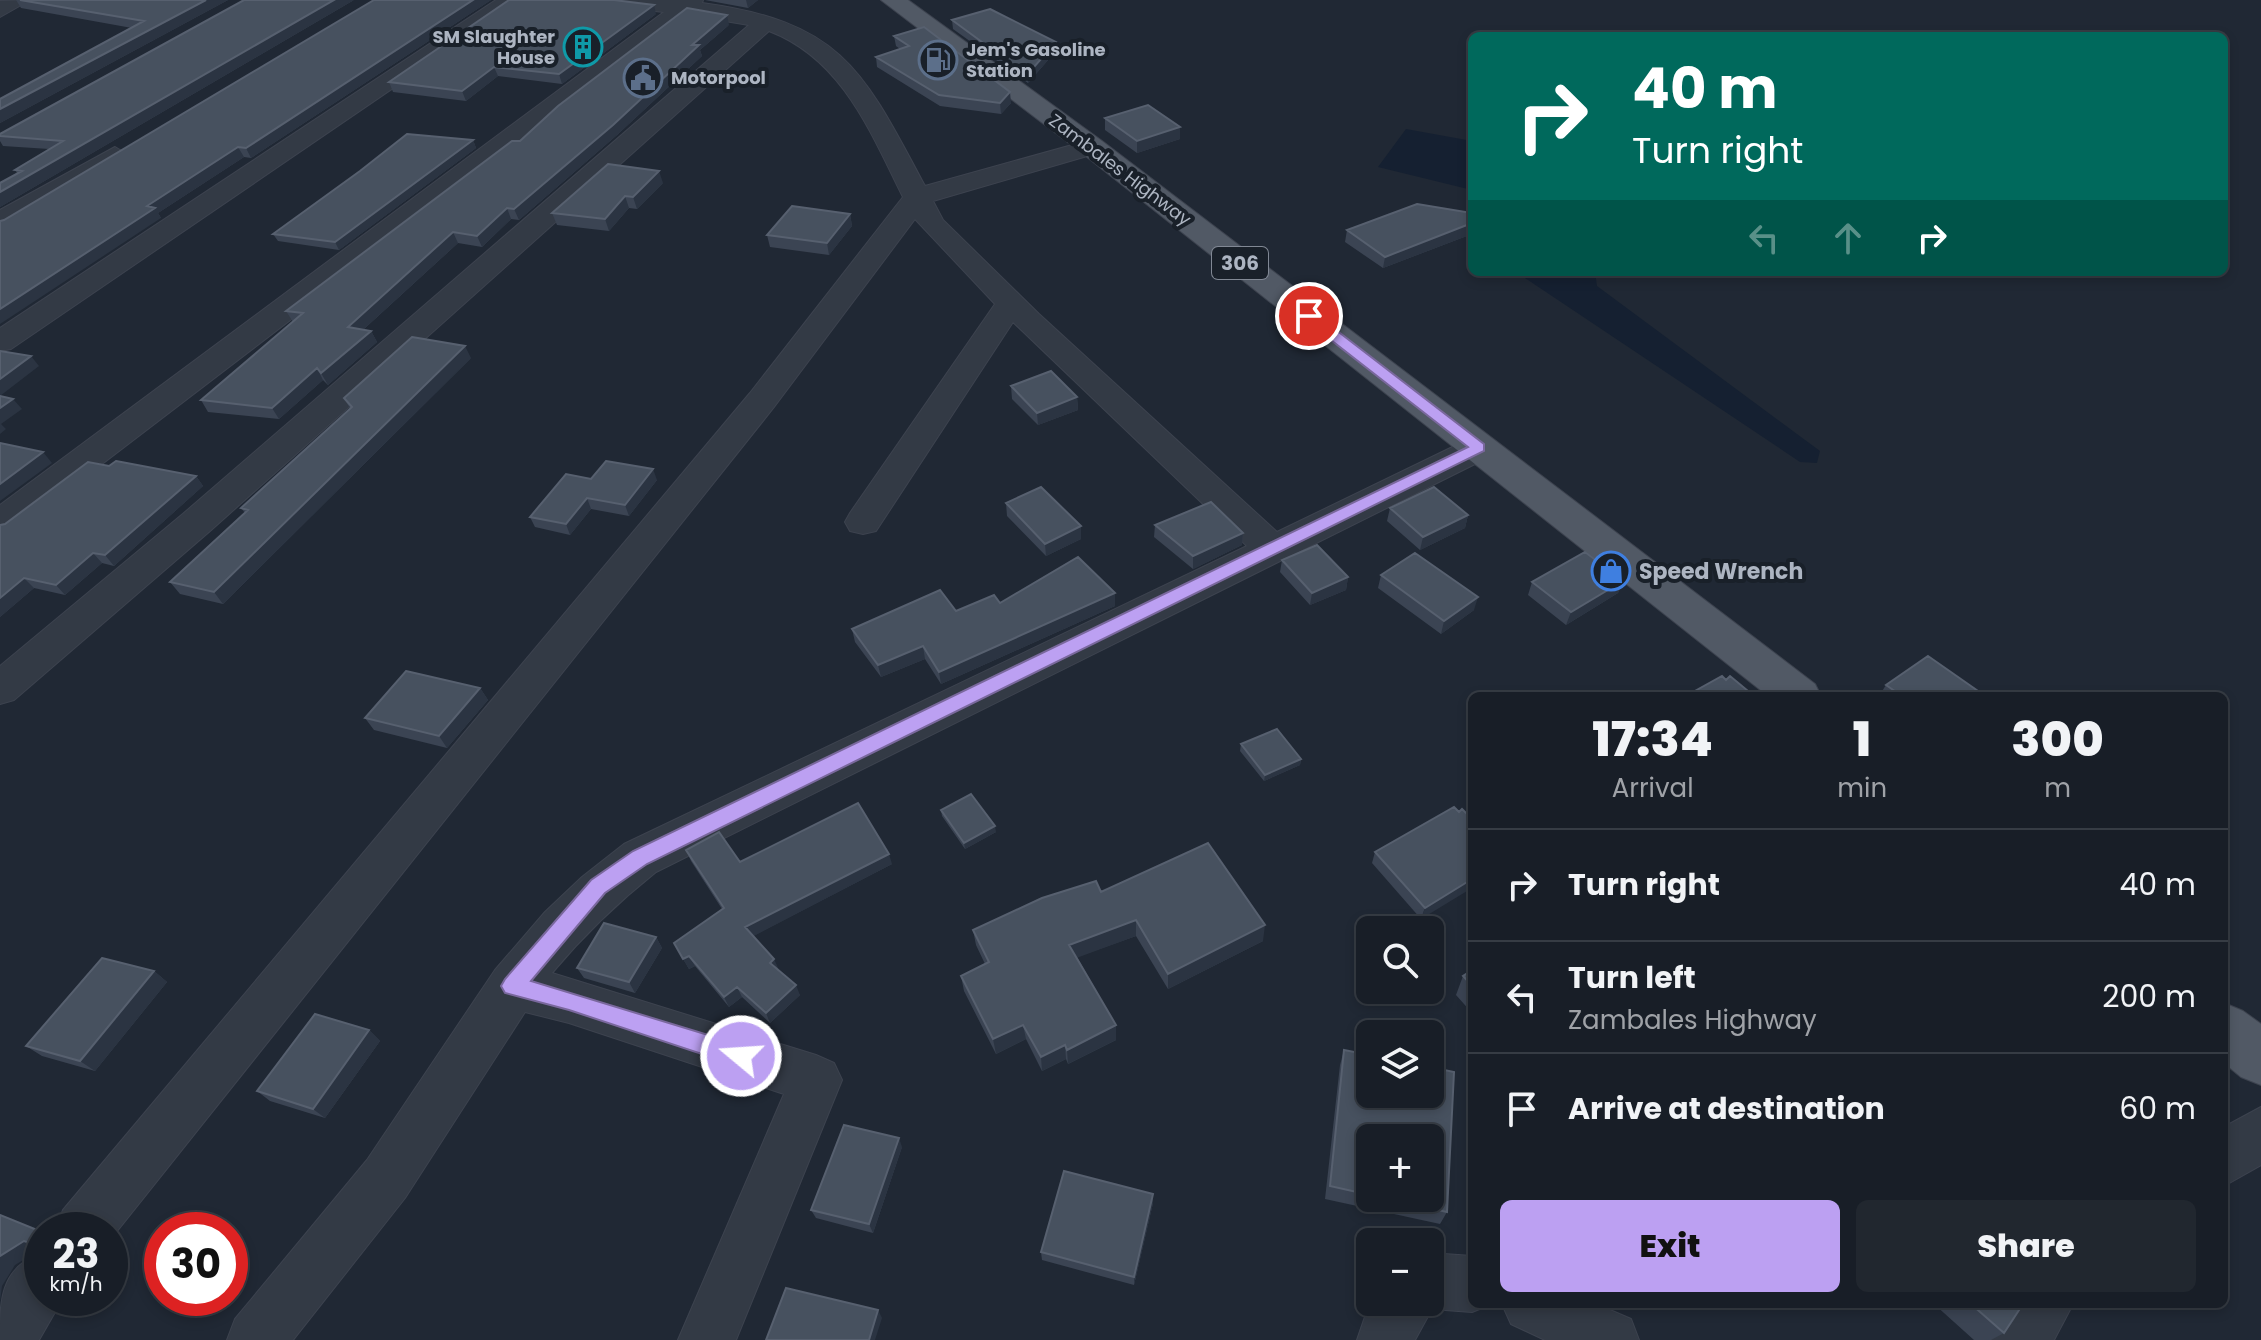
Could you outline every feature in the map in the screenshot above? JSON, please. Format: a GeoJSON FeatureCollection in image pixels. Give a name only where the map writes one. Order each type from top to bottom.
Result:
{"type":"FeatureCollection","features":[{"type":"Feature","properties":{"kind":"main road","name":"Zambales Highway"},"geometry":{"type":"LineString","coordinates":[[893,0],[1092,147],[1794,692]]}},
{"type":"Feature","properties":{"kind":"main road"},"geometry":{"type":"LineString","coordinates":[[2228,1032],[2261,1058]]}},
{"type":"Feature","properties":{"kind":"street"},"geometry":{"type":"LineString","coordinates":[[0,10],[19,0]]}},
{"type":"Feature","properties":{"kind":"street"},"geometry":{"type":"LineString","coordinates":[[0,342],[511,0]]}},
{"type":"Feature","properties":{"kind":"street"},"geometry":{"type":"LineString","coordinates":[[618,0],[688,4],[801,35],[834,63],[872,113],[931,224],[1273,549]]}},
{"type":"Feature","properties":{"kind":"street"},"geometry":{"type":"LineString","coordinates":[[0,523],[688,4]]}},
{"type":"Feature","properties":{"kind":"street"},"geometry":{"type":"LineString","coordinates":[[0,689],[209,511],[765,23]]}},
{"type":"Feature","properties":{"kind":"street"},"geometry":{"type":"LineString","coordinates":[[0,222],[136,142]]}},
{"type":"Feature","properties":{"kind":"street"},"geometry":{"type":"LineString","coordinates":[[98,1212],[762,400],[917,197],[1092,147]]}},
{"type":"Feature","properties":{"kind":"street"},"geometry":{"type":"LineString","coordinates":[[863,522],[1011,303]]}},
{"type":"Feature","properties":{"kind":"street"},"geometry":{"type":"LineString","coordinates":[[256,1340],[386,1178],[512,986],[598,887],[640,858],[1479,448]]}},
{"type":"Feature","properties":{"kind":"street"},"geometry":{"type":"LineString","coordinates":[[0,488],[36,495]]}},
{"type":"Feature","properties":{"kind":"street"},"geometry":{"type":"LineString","coordinates":[[512,986],[569,1000],[816,1080],[707,1340]]}},
{"type":"Feature","properties":{"kind":"street"},"geometry":{"type":"LineString","coordinates":[[2228,1156],[2261,1133]]}},
{"type":"Feature","properties":{"kind":"street"},"geometry":{"type":"LineString","coordinates":[[1444,1282],[1468,1284]]}},
{"type":"Feature","properties":{"kind":"street"},"geometry":{"type":"LineString","coordinates":[[1540,1308],[1610,1340]]}},
{"type":"Feature","properties":{"kind":"street"},"geometry":{"type":"LineString","coordinates":[[2020,1340],[2041,1308]]}},
{"type":"Feature","properties":{"kind":"street"},"geometry":{"type":"LineString","coordinates":[[10,1340],[24,1309]]}},
{"type":"Feature","properties":{"kind":"street"},"geometry":{"type":"LineString","coordinates":[[1386,1340],[1388,1326],[1396,1316]]}},
{"type":"Feature","properties":{"kind":"water"},"geometry":{"type":"Polygon","coordinates":[[[1406,129],[1468,140],[1468,189],[1378,167],[1406,129]]]}},
{"type":"Feature","properties":{"kind":"water"},"geometry":{"type":"Polygon","coordinates":[[[1596,276],[1597,286],[1820,451],[1817,463],[1800,462],[1525,278],[1596,276]]]}},
{"type":"Feature","properties":{"kind":"building"},"geometry":{"type":"Polygon","coordinates":[[[20,0],[206,0],[0,109],[0,99],[144,21],[20,0]]]}},
{"type":"Feature","properties":{"kind":"building"},"geometry":{"type":"Polygon","coordinates":[[[244,0],[334,0],[0,192],[0,183],[22,171],[15,170],[63,141],[0,134],[244,0]]]}},
{"type":"Feature","properties":{"kind":"building"},"geometry":{"type":"Polygon","coordinates":[[[374,0],[473,0],[246,148],[238,147],[147,206],[155,208],[0,309],[0,221],[374,0]]]}},
{"type":"Feature","properties":{"kind":"building"},"geometry":{"type":"Polygon","coordinates":[[[509,0],[614,0],[654,5],[559,74],[494,67],[462,91],[389,82],[509,0]]]}},
{"type":"Feature","properties":{"kind":"building"},"geometry":{"type":"Polygon","coordinates":[[[687,8],[727,15],[692,45],[699,45],[613,125],[514,209],[507,208],[477,236],[453,232],[348,327],[371,331],[321,373],[317,368],[272,408],[201,400],[303,313],[286,311],[512,141],[520,141],[558,106],[687,8]]]}},
{"type":"Feature","properties":{"kind":"building"},"geometry":{"type":"Polygon","coordinates":[[[990,9],[1056,42],[1027,75],[952,20],[990,9]]]}},
{"type":"Feature","properties":{"kind":"building"},"geometry":{"type":"Polygon","coordinates":[[[924,27],[1010,92],[1000,103],[939,95],[876,57],[909,46],[894,36],[924,27]]]}},
{"type":"Feature","properties":{"kind":"building"},"geometry":{"type":"Polygon","coordinates":[[[1148,105],[1180,127],[1137,141],[1105,118],[1148,105]]]}},
{"type":"Feature","properties":{"kind":"building"},"geometry":{"type":"Polygon","coordinates":[[[407,134],[473,140],[335,242],[273,234],[360,171],[407,134]]]}},
{"type":"Feature","properties":{"kind":"building"},"geometry":{"type":"Polygon","coordinates":[[[608,164],[659,171],[633,197],[625,196],[605,219],[552,213],[608,164]]]}},
{"type":"Feature","properties":{"kind":"building"},"geometry":{"type":"Polygon","coordinates":[[[1417,204],[1468,212],[1468,225],[1385,257],[1347,230],[1417,204]]]}},
{"type":"Feature","properties":{"kind":"building"},"geometry":{"type":"Polygon","coordinates":[[[792,206],[850,214],[827,243],[767,235],[792,206]]]}},
{"type":"Feature","properties":{"kind":"building"},"geometry":{"type":"Polygon","coordinates":[[[412,337],[465,346],[214,592],[170,582],[248,510],[241,508],[352,407],[344,398],[412,337]]]}},
{"type":"Feature","properties":{"kind":"building"},"geometry":{"type":"Polygon","coordinates":[[[0,351],[31,356],[0,379],[0,351]]]}},
{"type":"Feature","properties":{"kind":"building"},"geometry":{"type":"Polygon","coordinates":[[[1051,371],[1077,397],[1037,413],[1011,386],[1051,371]]]}},
{"type":"Feature","properties":{"kind":"building"},"geometry":{"type":"Polygon","coordinates":[[[0,396],[13,399],[0,408],[0,396]]]}},
{"type":"Feature","properties":{"kind":"building"},"geometry":{"type":"Polygon","coordinates":[[[0,443],[43,452],[0,484],[0,443]]]}},
{"type":"Feature","properties":{"kind":"building"},"geometry":{"type":"Polygon","coordinates":[[[116,461],[196,476],[105,555],[93,553],[56,585],[24,578],[0,598],[0,525],[88,462],[109,466],[116,461]]]}},
{"type":"Feature","properties":{"kind":"building"},"geometry":{"type":"Polygon","coordinates":[[[606,461],[653,469],[625,505],[587,498],[566,524],[530,517],[566,474],[591,479],[606,461]]]}},
{"type":"Feature","properties":{"kind":"building"},"geometry":{"type":"Polygon","coordinates":[[[1041,487],[1081,526],[1045,544],[1006,503],[1041,487]]]}},
{"type":"Feature","properties":{"kind":"building"},"geometry":{"type":"Polygon","coordinates":[[[1434,487],[1468,515],[1423,537],[1390,508],[1434,487]]]}},
{"type":"Feature","properties":{"kind":"building"},"geometry":{"type":"Polygon","coordinates":[[[1211,502],[1243,533],[1193,556],[1155,525],[1211,502]]]}},
{"type":"Feature","properties":{"kind":"building"},"geometry":{"type":"Polygon","coordinates":[[[1317,545],[1348,577],[1312,593],[1282,560],[1317,545]]]}},
{"type":"Feature","properties":{"kind":"building"},"geometry":{"type":"Polygon","coordinates":[[[1585,552],[1623,581],[1571,612],[1532,582],[1585,552]]]}},
{"type":"Feature","properties":{"kind":"building"},"geometry":{"type":"Polygon","coordinates":[[[1415,553],[1478,597],[1444,621],[1381,575],[1415,553]]]}},
{"type":"Feature","properties":{"kind":"building"},"geometry":{"type":"Polygon","coordinates":[[[1078,557],[1115,593],[939,672],[923,646],[878,665],[852,629],[940,590],[956,611],[994,595],[1000,603],[1078,557]]]}},
{"type":"Feature","properties":{"kind":"building"},"geometry":{"type":"Polygon","coordinates":[[[1928,656],[1978,691],[1896,692],[1886,685],[1928,656]]]}},
{"type":"Feature","properties":{"kind":"building"},"geometry":{"type":"Polygon","coordinates":[[[406,671],[480,688],[439,736],[365,718],[406,671]]]}},
{"type":"Feature","properties":{"kind":"building"},"geometry":{"type":"Polygon","coordinates":[[[1722,676],[1726,680],[1730,676],[1749,692],[1693,692],[1722,676]]]}},
{"type":"Feature","properties":{"kind":"building"},"geometry":{"type":"Polygon","coordinates":[[[1277,729],[1301,759],[1265,775],[1241,744],[1277,729]]]}},
{"type":"Feature","properties":{"kind":"building"},"geometry":{"type":"Polygon","coordinates":[[[971,794],[995,826],[964,843],[941,810],[971,794]]]}},
{"type":"Feature","properties":{"kind":"building"},"geometry":{"type":"Polygon","coordinates":[[[858,803],[889,854],[745,927],[774,959],[770,963],[796,985],[766,1013],[737,987],[724,997],[689,956],[683,959],[674,943],[724,908],[686,850],[719,832],[740,862],[858,803]]]}},
{"type":"Feature","properties":{"kind":"building"},"geometry":{"type":"Polygon","coordinates":[[[1454,807],[1468,815],[1468,881],[1425,908],[1375,852],[1454,807]]]}},
{"type":"Feature","properties":{"kind":"building"},"geometry":{"type":"Polygon","coordinates":[[[1208,843],[1265,925],[1168,974],[1136,920],[1069,945],[1116,1025],[1067,1050],[1065,1045],[1041,1057],[1023,1025],[993,1039],[961,976],[989,962],[973,930],[1042,898],[1096,881],[1101,892],[1208,843]]]}},
{"type":"Feature","properties":{"kind":"building"},"geometry":{"type":"Polygon","coordinates":[[[604,923],[656,937],[629,982],[577,968],[604,923]]]}},
{"type":"Feature","properties":{"kind":"building"},"geometry":{"type":"Polygon","coordinates":[[[102,958],[154,971],[80,1061],[26,1046],[102,958]]]}},
{"type":"Feature","properties":{"kind":"building"},"geometry":{"type":"Polygon","coordinates":[[[315,1014],[369,1030],[313,1109],[257,1091],[315,1014]]]}},
{"type":"Feature","properties":{"kind":"building"},"geometry":{"type":"Polygon","coordinates":[[[1344,1050],[1356,1052],[1356,1108],[1444,1108],[1444,1070],[1454,1072],[1447,1212],[1444,1211],[1444,1124],[1356,1124],[1356,1192],[1330,1186],[1344,1050]]]}},
{"type":"Feature","properties":{"kind":"building"},"geometry":{"type":"Polygon","coordinates":[[[844,1125],[899,1138],[869,1224],[811,1210],[844,1125]]]}},
{"type":"Feature","properties":{"kind":"building"},"geometry":{"type":"Polygon","coordinates":[[[1064,1171],[1153,1194],[1134,1277],[1041,1252],[1064,1171]]]}},
{"type":"Feature","properties":{"kind":"building"},"geometry":{"type":"Polygon","coordinates":[[[0,1215],[24,1225],[24,1241],[0,1256],[0,1215]]]}},
{"type":"Feature","properties":{"kind":"building"},"geometry":{"type":"Polygon","coordinates":[[[786,1288],[878,1310],[869,1340],[766,1340],[786,1288]]]}},
{"type":"Feature","properties":{"kind":"building"},"geometry":{"type":"Polygon","coordinates":[[[1976,1308],[2020,1308],[2004,1333],[1976,1308]]]}},
{"type":"Feature","properties":{"kind":"place","name":"SM Slaughter House"},"geometry":{"type":"Point","coordinates":[583,47]}},
{"type":"Feature","properties":{"kind":"place","name":"Jem's Gasoline Station"},"geometry":{"type":"Point","coordinates":[938,60]}},
{"type":"Feature","properties":{"kind":"place","name":"Motorpool"},"geometry":{"type":"Point","coordinates":[643,78]}},
{"type":"Feature","properties":{"kind":"place","name":"Speed Wrench"},"geometry":{"type":"Point","coordinates":[1611,571]}},
{"type":"Feature","properties":{"kind":"route"},"geometry":{"type":"LineString","coordinates":[[741,1056],[569,1000],[512,986],[566,920],[598,887],[640,858],[1479,448],[1309,316]]}}]}
